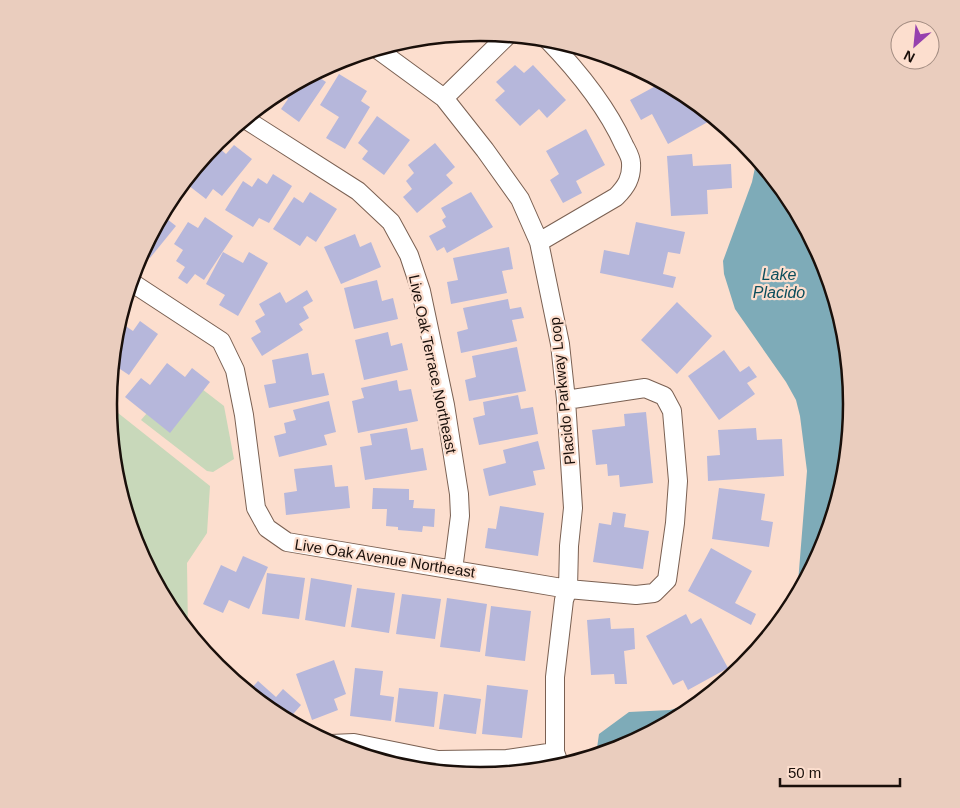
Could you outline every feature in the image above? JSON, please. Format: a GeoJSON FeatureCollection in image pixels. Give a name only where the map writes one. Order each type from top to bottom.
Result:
{"type":"FeatureCollection","features":[{"type":"Feature","properties":{"kind":"street"},"geometry":{"type":"LineString","coordinates":[[444,98],[501,42]]}},
{"type":"Feature","properties":{"kind":"street"},"geometry":{"type":"LineString","coordinates":[[540,242],[616,196],[626,186],[631,174],[632,160],[615,125],[597,97],[556,49]]}},
{"type":"Feature","properties":{"kind":"street","name":"Placido Parkway Loop"},"geometry":{"type":"LineString","coordinates":[[384,55],[444,98],[520,199],[540,242],[560,344],[566,400],[573,508],[569,546],[568,589],[564,600],[554,677],[558,758]]}},
{"type":"Feature","properties":{"kind":"street","name":"Live Oak Terrace Northeast"},"geometry":{"type":"LineString","coordinates":[[251,123],[358,191],[391,222],[409,255],[421,291],[445,405],[459,494],[460,516],[454,570]]}},
{"type":"Feature","properties":{"kind":"street","name":"Live Oak Avenue Northeast"},"geometry":{"type":"LineString","coordinates":[[137,286],[221,341],[235,370],[244,415],[256,508],[267,528],[286,542],[568,589],[636,595],[654,593],[667,580],[675,523],[678,481],[672,411],[664,396],[645,388],[566,400]]}},
{"type":"Feature","properties":{"kind":"street"},"geometry":{"type":"LineString","coordinates":[[352,743],[429,763]]}},
{"type":"Feature","properties":{"kind":"street"},"geometry":{"type":"LineString","coordinates":[[447,765],[507,759],[555,759]]}},
{"type":"Feature","properties":{"kind":"green space"},"geometry":{"type":"Polygon","coordinates":[[[202,389],[224,406],[234,459],[213,472],[207,471],[141,420],[148,412],[202,389]]]}},
{"type":"Feature","properties":{"kind":"green space"},"geometry":{"type":"Polygon","coordinates":[[[117,412],[210,486],[207,533],[187,563],[188,619],[178,606],[155,564],[137,521],[124,475],[117,412]]]}},
{"type":"Feature","properties":{"kind":"water","name":"Lake Placido"},"geometry":{"type":"Polygon","coordinates":[[[755,167],[782,202],[805,244],[823,287],[836,333],[840,357],[843,404],[840,451],[836,475],[815,543],[798,576],[807,471],[800,416],[796,400],[786,382],[735,309],[724,274],[723,261],[752,182],[755,167]]]}},
{"type":"Feature","properties":{"kind":"water"},"geometry":{"type":"Polygon","coordinates":[[[680,707],[640,729],[597,747],[599,734],[629,712],[670,710],[680,707]]]}},
{"type":"Feature","properties":{"kind":"building"},"geometry":{"type":"Polygon","coordinates":[[[515,65],[524,73],[533,65],[566,100],[547,118],[539,109],[520,126],[495,100],[505,91],[496,82],[515,65]]]}},
{"type":"Feature","properties":{"kind":"building"},"geometry":{"type":"Polygon","coordinates":[[[339,74],[367,91],[361,101],[370,107],[345,149],[326,138],[339,117],[320,105],[339,74]]]}},
{"type":"Feature","properties":{"kind":"building"},"geometry":{"type":"Polygon","coordinates":[[[321,79],[326,82],[299,122],[281,109],[288,99],[286,98],[321,79]]]}},
{"type":"Feature","properties":{"kind":"building"},"geometry":{"type":"Polygon","coordinates":[[[655,87],[682,102],[708,122],[668,144],[652,114],[641,120],[630,100],[655,87]]]}},
{"type":"Feature","properties":{"kind":"building"},"geometry":{"type":"Polygon","coordinates":[[[377,116],[410,140],[384,175],[362,159],[368,151],[358,143],[377,116]]]}},
{"type":"Feature","properties":{"kind":"building"},"geometry":{"type":"Polygon","coordinates":[[[586,129],[605,165],[576,181],[582,193],[563,203],[550,180],[559,174],[546,151],[586,129]]]}},
{"type":"Feature","properties":{"kind":"building"},"geometry":{"type":"Polygon","coordinates":[[[435,143],[455,167],[446,175],[453,183],[417,213],[403,197],[412,189],[406,181],[414,173],[408,165],[435,143]]]}},
{"type":"Feature","properties":{"kind":"building"},"geometry":{"type":"Polygon","coordinates":[[[234,145],[252,159],[222,196],[213,189],[206,199],[190,186],[221,149],[226,154],[234,145]]]}},
{"type":"Feature","properties":{"kind":"building"},"geometry":{"type":"Polygon","coordinates":[[[692,154],[693,166],[731,164],[732,188],[707,190],[708,214],[671,216],[667,156],[692,154]]]}},
{"type":"Feature","properties":{"kind":"building"},"geometry":{"type":"Polygon","coordinates":[[[273,174],[292,186],[269,223],[259,218],[253,227],[225,210],[243,181],[252,187],[258,178],[267,184],[273,174]]]}},
{"type":"Feature","properties":{"kind":"building"},"geometry":{"type":"Polygon","coordinates":[[[310,192],[337,209],[316,242],[307,236],[300,246],[273,229],[294,197],[303,203],[310,192]]]}},
{"type":"Feature","properties":{"kind":"building"},"geometry":{"type":"Polygon","coordinates":[[[471,192],[493,227],[447,253],[444,247],[437,251],[429,236],[446,227],[442,220],[446,217],[441,208],[471,192]]]}},
{"type":"Feature","properties":{"kind":"building"},"geometry":{"type":"Polygon","coordinates":[[[205,217],[233,236],[204,280],[195,274],[187,284],[178,278],[185,267],[176,261],[183,250],[174,244],[188,222],[198,228],[205,217]]]}},
{"type":"Feature","properties":{"kind":"building"},"geometry":{"type":"Polygon","coordinates":[[[168,220],[176,226],[150,258],[149,257],[168,220]]]}},
{"type":"Feature","properties":{"kind":"building"},"geometry":{"type":"Polygon","coordinates":[[[636,222],[685,232],[680,254],[668,252],[663,274],[676,277],[673,288],[600,273],[604,250],[629,255],[636,222]]]}},
{"type":"Feature","properties":{"kind":"building"},"geometry":{"type":"Polygon","coordinates":[[[355,234],[360,247],[371,242],[381,267],[341,284],[324,247],[355,234]]]}},
{"type":"Feature","properties":{"kind":"building"},"geometry":{"type":"Polygon","coordinates":[[[509,247],[513,269],[502,271],[507,293],[451,304],[447,282],[458,280],[453,258],[509,247]]]}},
{"type":"Feature","properties":{"kind":"building"},"geometry":{"type":"Polygon","coordinates":[[[223,252],[243,263],[249,252],[268,263],[238,316],[219,305],[225,295],[206,284],[223,252]]]}},
{"type":"Feature","properties":{"kind":"building"},"geometry":{"type":"Polygon","coordinates":[[[377,280],[382,301],[393,298],[398,319],[354,329],[344,288],[377,280]]]}},
{"type":"Feature","properties":{"kind":"building"},"geometry":{"type":"Polygon","coordinates":[[[307,290],[313,301],[303,307],[309,318],[299,324],[303,330],[262,356],[251,338],[261,332],[255,321],[265,315],[259,304],[280,292],[286,303],[307,290]]]}},
{"type":"Feature","properties":{"kind":"building"},"geometry":{"type":"Polygon","coordinates":[[[508,299],[510,309],[521,307],[524,318],[512,320],[517,341],[461,353],[457,332],[468,329],[463,308],[508,299]]]}},
{"type":"Feature","properties":{"kind":"building"},"geometry":{"type":"Polygon","coordinates":[[[677,302],[712,336],[677,374],[641,340],[677,302]]]}},
{"type":"Feature","properties":{"kind":"building"},"geometry":{"type":"Polygon","coordinates":[[[140,321],[158,334],[129,375],[120,369],[119,371],[120,357],[126,326],[133,331],[140,321]]]}},
{"type":"Feature","properties":{"kind":"building"},"geometry":{"type":"Polygon","coordinates":[[[388,332],[391,346],[402,343],[408,370],[364,380],[355,340],[388,332]]]}},
{"type":"Feature","properties":{"kind":"building"},"geometry":{"type":"Polygon","coordinates":[[[517,347],[526,391],[469,401],[465,380],[476,377],[472,356],[517,347]]]}},
{"type":"Feature","properties":{"kind":"building"},"geometry":{"type":"Polygon","coordinates":[[[724,350],[740,372],[749,366],[757,377],[747,383],[755,394],[719,420],[688,376],[724,350]]]}},
{"type":"Feature","properties":{"kind":"building"},"geometry":{"type":"Polygon","coordinates":[[[308,353],[312,375],[324,373],[329,395],[269,408],[264,385],[276,383],[272,360],[308,353]]]}},
{"type":"Feature","properties":{"kind":"building"},"geometry":{"type":"Polygon","coordinates":[[[167,363],[185,377],[192,368],[210,382],[170,433],[125,397],[141,378],[150,385],[167,363]]]}},
{"type":"Feature","properties":{"kind":"building"},"geometry":{"type":"Polygon","coordinates":[[[397,380],[399,391],[411,389],[418,421],[358,433],[352,401],[364,398],[361,388],[397,380]]]}},
{"type":"Feature","properties":{"kind":"building"},"geometry":{"type":"Polygon","coordinates":[[[518,395],[521,409],[533,407],[538,434],[479,445],[473,418],[485,415],[483,402],[518,395]]]}},
{"type":"Feature","properties":{"kind":"building"},"geometry":{"type":"Polygon","coordinates":[[[329,401],[336,432],[324,435],[327,445],[279,457],[274,436],[286,433],[284,423],[296,420],[293,410],[329,401]]]}},
{"type":"Feature","properties":{"kind":"building"},"geometry":{"type":"Polygon","coordinates":[[[646,412],[653,483],[620,487],[619,475],[608,476],[607,464],[596,465],[592,430],[625,426],[624,414],[646,412]]]}},
{"type":"Feature","properties":{"kind":"building"},"geometry":{"type":"Polygon","coordinates":[[[407,428],[411,450],[423,448],[427,470],[365,480],[360,447],[372,445],[370,434],[407,428]]]}},
{"type":"Feature","properties":{"kind":"building"},"geometry":{"type":"Polygon","coordinates":[[[756,428],[757,440],[782,439],[784,476],[708,481],[707,456],[720,455],[718,430],[756,428]]]}},
{"type":"Feature","properties":{"kind":"building"},"geometry":{"type":"Polygon","coordinates":[[[538,441],[545,469],[533,471],[536,485],[489,496],[483,469],[506,463],[503,450],[538,441]]]}},
{"type":"Feature","properties":{"kind":"building"},"geometry":{"type":"Polygon","coordinates":[[[332,465],[335,487],[348,486],[350,508],[286,515],[284,493],[297,491],[294,469],[332,465]]]}},
{"type":"Feature","properties":{"kind":"building"},"geometry":{"type":"Polygon","coordinates":[[[373,488],[409,489],[409,500],[414,500],[413,508],[435,509],[434,527],[423,526],[422,532],[398,530],[398,527],[386,526],[387,509],[372,509],[373,488]]]}},
{"type":"Feature","properties":{"kind":"building"},"geometry":{"type":"Polygon","coordinates":[[[719,488],[765,494],[761,520],[773,522],[769,547],[712,539],[719,488]]]}},
{"type":"Feature","properties":{"kind":"building"},"geometry":{"type":"Polygon","coordinates":[[[500,506],[544,513],[538,556],[485,548],[488,528],[496,529],[500,506]]]}},
{"type":"Feature","properties":{"kind":"building"},"geometry":{"type":"Polygon","coordinates":[[[613,512],[626,514],[624,527],[649,531],[643,569],[593,562],[599,523],[611,525],[613,512]]]}},
{"type":"Feature","properties":{"kind":"building"},"geometry":{"type":"Polygon","coordinates":[[[711,548],[752,571],[735,603],[756,614],[751,625],[688,591],[711,548]]]}},
{"type":"Feature","properties":{"kind":"building"},"geometry":{"type":"Polygon","coordinates":[[[243,556],[268,567],[249,609],[229,600],[223,613],[203,604],[221,565],[236,572],[243,556]]]}},
{"type":"Feature","properties":{"kind":"building"},"geometry":{"type":"Polygon","coordinates":[[[267,573],[305,578],[299,619],[262,614],[267,573]]]}},
{"type":"Feature","properties":{"kind":"building"},"geometry":{"type":"Polygon","coordinates":[[[311,578],[352,585],[345,627],[305,620],[311,578]]]}},
{"type":"Feature","properties":{"kind":"building"},"geometry":{"type":"Polygon","coordinates":[[[357,588],[395,593],[389,633],[351,627],[357,588]]]}},
{"type":"Feature","properties":{"kind":"building"},"geometry":{"type":"Polygon","coordinates":[[[402,594],[441,599],[435,639],[396,634],[402,594]]]}},
{"type":"Feature","properties":{"kind":"building"},"geometry":{"type":"Polygon","coordinates":[[[447,598],[487,604],[480,652],[440,647],[447,598]]]}},
{"type":"Feature","properties":{"kind":"building"},"geometry":{"type":"Polygon","coordinates":[[[491,606],[531,611],[525,661],[485,656],[491,606]]]}},
{"type":"Feature","properties":{"kind":"building"},"geometry":{"type":"Polygon","coordinates":[[[686,614],[691,624],[701,618],[728,668],[688,690],[683,680],[673,685],[646,636],[686,614]]]}},
{"type":"Feature","properties":{"kind":"building"},"geometry":{"type":"Polygon","coordinates":[[[610,618],[611,629],[634,628],[635,649],[624,651],[627,684],[615,684],[614,674],[591,675],[587,620],[610,618]]]}},
{"type":"Feature","properties":{"kind":"building"},"geometry":{"type":"Polygon","coordinates":[[[334,660],[346,694],[334,699],[338,710],[312,720],[296,674],[334,660]]]}},
{"type":"Feature","properties":{"kind":"building"},"geometry":{"type":"Polygon","coordinates":[[[355,668],[383,671],[380,695],[394,697],[391,721],[350,716],[355,668]]]}},
{"type":"Feature","properties":{"kind":"building"},"geometry":{"type":"Polygon","coordinates":[[[258,681],[276,697],[283,689],[301,705],[293,714],[253,687],[258,681]]]}},
{"type":"Feature","properties":{"kind":"building"},"geometry":{"type":"Polygon","coordinates":[[[487,685],[528,690],[522,738],[482,734],[487,685]]]}},
{"type":"Feature","properties":{"kind":"building"},"geometry":{"type":"Polygon","coordinates":[[[399,688],[438,692],[434,727],[395,722],[399,688]]]}},
{"type":"Feature","properties":{"kind":"building"},"geometry":{"type":"Polygon","coordinates":[[[444,694],[481,699],[476,734],[439,729],[444,694]]]}}]}
